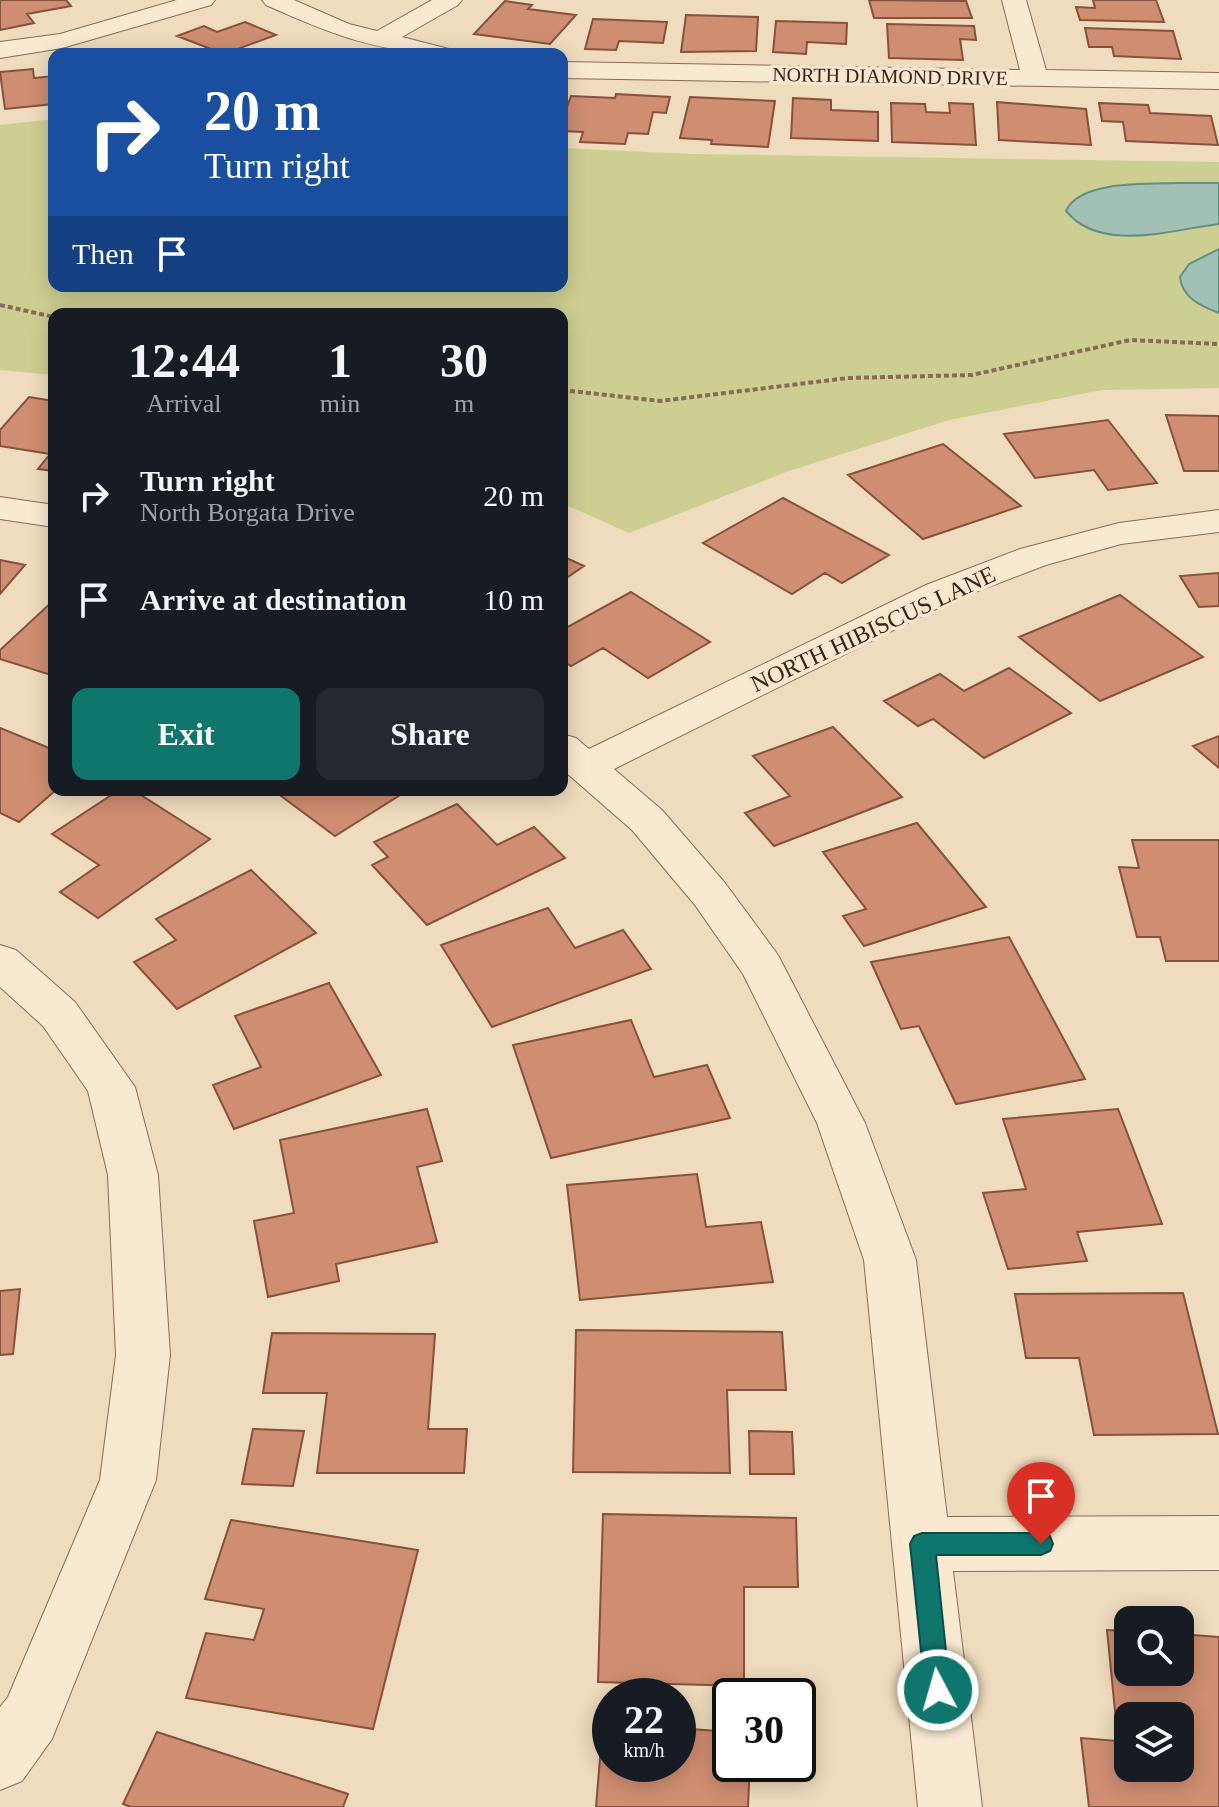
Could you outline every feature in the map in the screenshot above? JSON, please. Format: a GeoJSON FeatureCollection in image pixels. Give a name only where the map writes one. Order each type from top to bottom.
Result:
{"type":"FeatureCollection","features":[{"type":"Feature","properties":{"kind":"street"},"geometry":{"type":"LineString","coordinates":[[0,50],[62,41],[203,0]]}},
{"type":"Feature","properties":{"kind":"street"},"geometry":{"type":"LineString","coordinates":[[274,0],[340,29],[414,48]]}},
{"type":"Feature","properties":{"kind":"street"},"geometry":{"type":"LineString","coordinates":[[379,40],[450,0]]}},
{"type":"Feature","properties":{"kind":"street"},"geometry":{"type":"LineString","coordinates":[[1014,0],[1035,78]]}},
{"type":"Feature","properties":{"kind":"street","name":"NORTH DIAMOND DRIVE"},"geometry":{"type":"LineString","coordinates":[[568,70],[1219,81]]}},
{"type":"Feature","properties":{"kind":"street"},"geometry":{"type":"LineString","coordinates":[[0,508],[48,515]]}},
{"type":"Feature","properties":{"kind":"street","name":"NORTH HIBISCUS LANE"},"geometry":{"type":"LineString","coordinates":[[574,756],[966,583],[1033,557],[1119,534],[1219,521]]}},
{"type":"Feature","properties":{"kind":"street"},"geometry":{"type":"LineString","coordinates":[[574,756],[647,820],[710,894],[753,955],[841,1123],[890,1260],[950,1807]]}},
{"type":"Feature","properties":{"kind":"street"},"geometry":{"type":"LineString","coordinates":[[0,961],[59,1014],[111,1087],[133,1175],[143,1355],[128,1480],[30,1718],[0,1759]]}},
{"type":"Feature","properties":{"kind":"street"},"geometry":{"type":"LineString","coordinates":[[922,1544],[1219,1543]]}},
{"type":"Feature","properties":{"kind":"path"},"geometry":{"type":"LineString","coordinates":[[0,305],[48,316]]}},
{"type":"Feature","properties":{"kind":"path"},"geometry":{"type":"LineString","coordinates":[[568,391],[660,401],[848,378],[972,375],[1130,340],[1219,344]]}},
{"type":"Feature","properties":{"kind":"green space"},"geometry":{"type":"Polygon","coordinates":[[[48,120],[48,292],[568,292],[568,148],[690,154],[1219,162],[1219,388],[1102,390],[949,420],[789,471],[629,533],[568,506],[568,308],[48,308],[48,374],[0,370],[0,125],[48,120]]]}},
{"type":"Feature","properties":{"kind":"shaded area"},"geometry":{"type":"Polygon","coordinates":[[[1219,183],[1219,224],[1139,236],[1118,235],[1098,232],[1081,224],[1066,211],[1073,201],[1085,194],[1116,186],[1219,183]]]}},
{"type":"Feature","properties":{"kind":"shaded area"},"geometry":{"type":"Polygon","coordinates":[[[1219,249],[1219,313],[1188,296],[1180,277],[1189,264],[1219,249]]]}},
{"type":"Feature","properties":{"kind":"building"},"geometry":{"type":"Polygon","coordinates":[[[0,0],[66,0],[71,6],[27,14],[34,23],[0,30],[0,0]]]}},
{"type":"Feature","properties":{"kind":"building"},"geometry":{"type":"Polygon","coordinates":[[[869,0],[966,1],[972,18],[874,18],[869,0]]]}},
{"type":"Feature","properties":{"kind":"building"},"geometry":{"type":"Polygon","coordinates":[[[1093,0],[1156,0],[1164,22],[1080,20],[1076,7],[1095,8],[1093,0]]]}},
{"type":"Feature","properties":{"kind":"building"},"geometry":{"type":"Polygon","coordinates":[[[505,1],[532,5],[528,9],[576,15],[550,44],[474,34],[505,1]]]}},
{"type":"Feature","properties":{"kind":"building"},"geometry":{"type":"Polygon","coordinates":[[[686,15],[758,17],[756,51],[681,52],[686,15]]]}},
{"type":"Feature","properties":{"kind":"building"},"geometry":{"type":"Polygon","coordinates":[[[593,19],[667,22],[663,43],[619,41],[616,50],[585,49],[593,19]]]}},
{"type":"Feature","properties":{"kind":"building"},"geometry":{"type":"Polygon","coordinates":[[[776,21],[847,23],[846,44],[807,42],[806,54],[773,52],[776,21]]]}},
{"type":"Feature","properties":{"kind":"building"},"geometry":{"type":"Polygon","coordinates":[[[245,22],[276,35],[240,48],[208,48],[177,36],[204,26],[217,32],[245,22]]]}},
{"type":"Feature","properties":{"kind":"building"},"geometry":{"type":"Polygon","coordinates":[[[887,24],[974,26],[976,40],[960,39],[963,60],[889,58],[887,24]]]}},
{"type":"Feature","properties":{"kind":"building"},"geometry":{"type":"Polygon","coordinates":[[[1085,28],[1173,31],[1181,59],[1114,56],[1112,47],[1089,47],[1085,28]]]}},
{"type":"Feature","properties":{"kind":"building"},"geometry":{"type":"Polygon","coordinates":[[[33,69],[34,78],[48,77],[48,105],[5,109],[0,72],[33,69]]]}},
{"type":"Feature","properties":{"kind":"building"},"geometry":{"type":"Polygon","coordinates":[[[616,94],[670,97],[666,113],[653,112],[648,134],[628,133],[625,144],[580,142],[583,132],[568,131],[571,96],[615,98],[616,94]]]}},
{"type":"Feature","properties":{"kind":"building"},"geometry":{"type":"Polygon","coordinates":[[[690,97],[775,101],[768,147],[711,144],[712,140],[680,138],[690,97]]]}},
{"type":"Feature","properties":{"kind":"building"},"geometry":{"type":"Polygon","coordinates":[[[793,98],[831,100],[831,110],[878,112],[878,141],[791,138],[793,98]]]}},
{"type":"Feature","properties":{"kind":"building"},"geometry":{"type":"Polygon","coordinates":[[[997,102],[1086,109],[1091,145],[999,140],[997,102]]]}},
{"type":"Feature","properties":{"kind":"building"},"geometry":{"type":"Polygon","coordinates":[[[891,103],[925,104],[926,112],[950,113],[949,103],[973,104],[976,145],[892,142],[891,103]]]}},
{"type":"Feature","properties":{"kind":"building"},"geometry":{"type":"Polygon","coordinates":[[[1099,103],[1148,105],[1150,113],[1211,116],[1218,145],[1126,141],[1123,122],[1102,121],[1099,103]]]}},
{"type":"Feature","properties":{"kind":"building"},"geometry":{"type":"Polygon","coordinates":[[[29,397],[48,400],[48,454],[0,446],[0,430],[29,397]]]}},
{"type":"Feature","properties":{"kind":"building"},"geometry":{"type":"Polygon","coordinates":[[[1166,415],[1219,416],[1219,471],[1184,471],[1166,415]]]}},
{"type":"Feature","properties":{"kind":"building"},"geometry":{"type":"Polygon","coordinates":[[[1108,420],[1157,483],[1108,490],[1094,470],[1035,478],[1004,434],[1108,420]]]}},
{"type":"Feature","properties":{"kind":"building"},"geometry":{"type":"Polygon","coordinates":[[[943,444],[1021,506],[923,539],[848,475],[943,444]]]}},
{"type":"Feature","properties":{"kind":"building"},"geometry":{"type":"Polygon","coordinates":[[[48,456],[48,470],[38,469],[48,456]]]}},
{"type":"Feature","properties":{"kind":"building"},"geometry":{"type":"Polygon","coordinates":[[[783,498],[889,555],[842,583],[825,573],[792,594],[703,543],[783,498]]]}},
{"type":"Feature","properties":{"kind":"building"},"geometry":{"type":"Polygon","coordinates":[[[568,559],[584,566],[568,577],[568,559]]]}},
{"type":"Feature","properties":{"kind":"building"},"geometry":{"type":"Polygon","coordinates":[[[0,560],[25,565],[0,594],[0,560]]]}},
{"type":"Feature","properties":{"kind":"building"},"geometry":{"type":"Polygon","coordinates":[[[1219,573],[1219,606],[1199,607],[1180,576],[1219,573]]]}},
{"type":"Feature","properties":{"kind":"building"},"geometry":{"type":"Polygon","coordinates":[[[631,592],[710,642],[648,678],[603,648],[571,666],[568,664],[568,627],[631,592]]]}},
{"type":"Feature","properties":{"kind":"building"},"geometry":{"type":"Polygon","coordinates":[[[1120,595],[1203,657],[1100,701],[1019,637],[1120,595]]]}},
{"type":"Feature","properties":{"kind":"building"},"geometry":{"type":"Polygon","coordinates":[[[48,606],[48,674],[0,659],[0,650],[48,606]]]}},
{"type":"Feature","properties":{"kind":"building"},"geometry":{"type":"Polygon","coordinates":[[[1009,668],[1071,713],[984,758],[933,719],[918,726],[884,701],[940,674],[964,691],[1009,668]]]}},
{"type":"Feature","properties":{"kind":"building"},"geometry":{"type":"Polygon","coordinates":[[[833,727],[902,797],[774,846],[745,813],[790,796],[753,756],[833,727]]]}},
{"type":"Feature","properties":{"kind":"building"},"geometry":{"type":"Polygon","coordinates":[[[0,728],[48,748],[49,796],[19,822],[0,813],[0,728]]]}},
{"type":"Feature","properties":{"kind":"building"},"geometry":{"type":"Polygon","coordinates":[[[1219,736],[1219,768],[1193,746],[1219,736]]]}},
{"type":"Feature","properties":{"kind":"building"},"geometry":{"type":"Polygon","coordinates":[[[110,796],[142,796],[210,839],[98,918],[60,892],[99,865],[52,834],[110,796]]]}},
{"type":"Feature","properties":{"kind":"building"},"geometry":{"type":"Polygon","coordinates":[[[281,796],[398,796],[335,836],[281,796]]]}},
{"type":"Feature","properties":{"kind":"building"},"geometry":{"type":"Polygon","coordinates":[[[457,804],[497,845],[534,827],[565,858],[427,925],[372,865],[388,857],[374,842],[457,804]]]}},
{"type":"Feature","properties":{"kind":"building"},"geometry":{"type":"Polygon","coordinates":[[[917,823],[986,907],[864,946],[843,916],[866,909],[823,852],[917,823]]]}},
{"type":"Feature","properties":{"kind":"building"},"geometry":{"type":"Polygon","coordinates":[[[1132,840],[1219,840],[1219,961],[1166,961],[1160,937],[1137,937],[1119,867],[1139,868],[1132,840]]]}},
{"type":"Feature","properties":{"kind":"building"},"geometry":{"type":"Polygon","coordinates":[[[251,870],[316,933],[177,1009],[134,962],[176,940],[156,919],[251,870]]]}},
{"type":"Feature","properties":{"kind":"building"},"geometry":{"type":"Polygon","coordinates":[[[548,908],[575,948],[623,930],[651,969],[492,1027],[441,945],[548,908]]]}},
{"type":"Feature","properties":{"kind":"building"},"geometry":{"type":"Polygon","coordinates":[[[1009,937],[1085,1079],[956,1104],[919,1026],[901,1029],[871,962],[1009,937]]]}},
{"type":"Feature","properties":{"kind":"building"},"geometry":{"type":"Polygon","coordinates":[[[329,983],[381,1075],[234,1129],[213,1085],[261,1067],[235,1016],[329,983]]]}},
{"type":"Feature","properties":{"kind":"building"},"geometry":{"type":"Polygon","coordinates":[[[631,1020],[654,1077],[707,1065],[730,1118],[551,1158],[513,1045],[631,1020]]]}},
{"type":"Feature","properties":{"kind":"building"},"geometry":{"type":"Polygon","coordinates":[[[427,1109],[442,1161],[417,1167],[437,1242],[336,1264],[339,1281],[268,1297],[254,1221],[294,1213],[280,1140],[427,1109]]]}},
{"type":"Feature","properties":{"kind":"building"},"geometry":{"type":"Polygon","coordinates":[[[1118,1109],[1162,1224],[1077,1232],[1087,1261],[1008,1269],[983,1193],[1026,1189],[1003,1119],[1118,1109]]]}},
{"type":"Feature","properties":{"kind":"building"},"geometry":{"type":"Polygon","coordinates":[[[697,1174],[706,1227],[761,1222],[773,1282],[580,1300],[567,1185],[697,1174]]]}},
{"type":"Feature","properties":{"kind":"building"},"geometry":{"type":"Polygon","coordinates":[[[20,1289],[13,1354],[0,1355],[0,1291],[20,1289]]]}},
{"type":"Feature","properties":{"kind":"building"},"geometry":{"type":"Polygon","coordinates":[[[1183,1293],[1218,1434],[1094,1435],[1079,1358],[1026,1358],[1015,1294],[1183,1293]]]}},
{"type":"Feature","properties":{"kind":"building"},"geometry":{"type":"Polygon","coordinates":[[[576,1330],[782,1332],[786,1390],[727,1390],[730,1473],[573,1472],[576,1330]]]}},
{"type":"Feature","properties":{"kind":"building"},"geometry":{"type":"Polygon","coordinates":[[[272,1333],[435,1334],[428,1429],[467,1429],[464,1473],[317,1473],[327,1393],[263,1393],[272,1333]]]}},
{"type":"Feature","properties":{"kind":"building"},"geometry":{"type":"Polygon","coordinates":[[[253,1429],[304,1431],[293,1486],[242,1484],[253,1429]]]}},
{"type":"Feature","properties":{"kind":"building"},"geometry":{"type":"Polygon","coordinates":[[[749,1431],[792,1432],[794,1474],[750,1474],[749,1431]]]}},
{"type":"Feature","properties":{"kind":"building"},"geometry":{"type":"Polygon","coordinates":[[[603,1514],[796,1518],[798,1587],[744,1587],[744,1678],[712,1678],[712,1685],[696,1685],[696,1678],[598,1678],[603,1514]]]}},
{"type":"Feature","properties":{"kind":"building"},"geometry":{"type":"Polygon","coordinates":[[[231,1520],[418,1550],[373,1729],[186,1698],[206,1633],[254,1640],[264,1609],[205,1599],[231,1520]]]}},
{"type":"Feature","properties":{"kind":"building"},"geometry":{"type":"Polygon","coordinates":[[[1107,1630],[1114,1630],[1114,1686],[1194,1686],[1194,1635],[1219,1637],[1219,1807],[1089,1807],[1081,1738],[1114,1741],[1114,1782],[1194,1782],[1194,1702],[1114,1702],[1107,1630]]]}},
{"type":"Feature","properties":{"kind":"building"},"geometry":{"type":"Polygon","coordinates":[[[696,1729],[712,1731],[712,1782],[749,1782],[748,1807],[596,1807],[598,1782],[696,1782],[696,1729]]]}},
{"type":"Feature","properties":{"kind":"building"},"geometry":{"type":"Polygon","coordinates":[[[157,1732],[348,1794],[343,1807],[131,1807],[123,1804],[157,1732]]]}},
{"type":"Feature","properties":{"kind":"route"},"geometry":{"type":"LineString","coordinates":[[938,1690],[922,1544],[1041,1544]]}}]}
